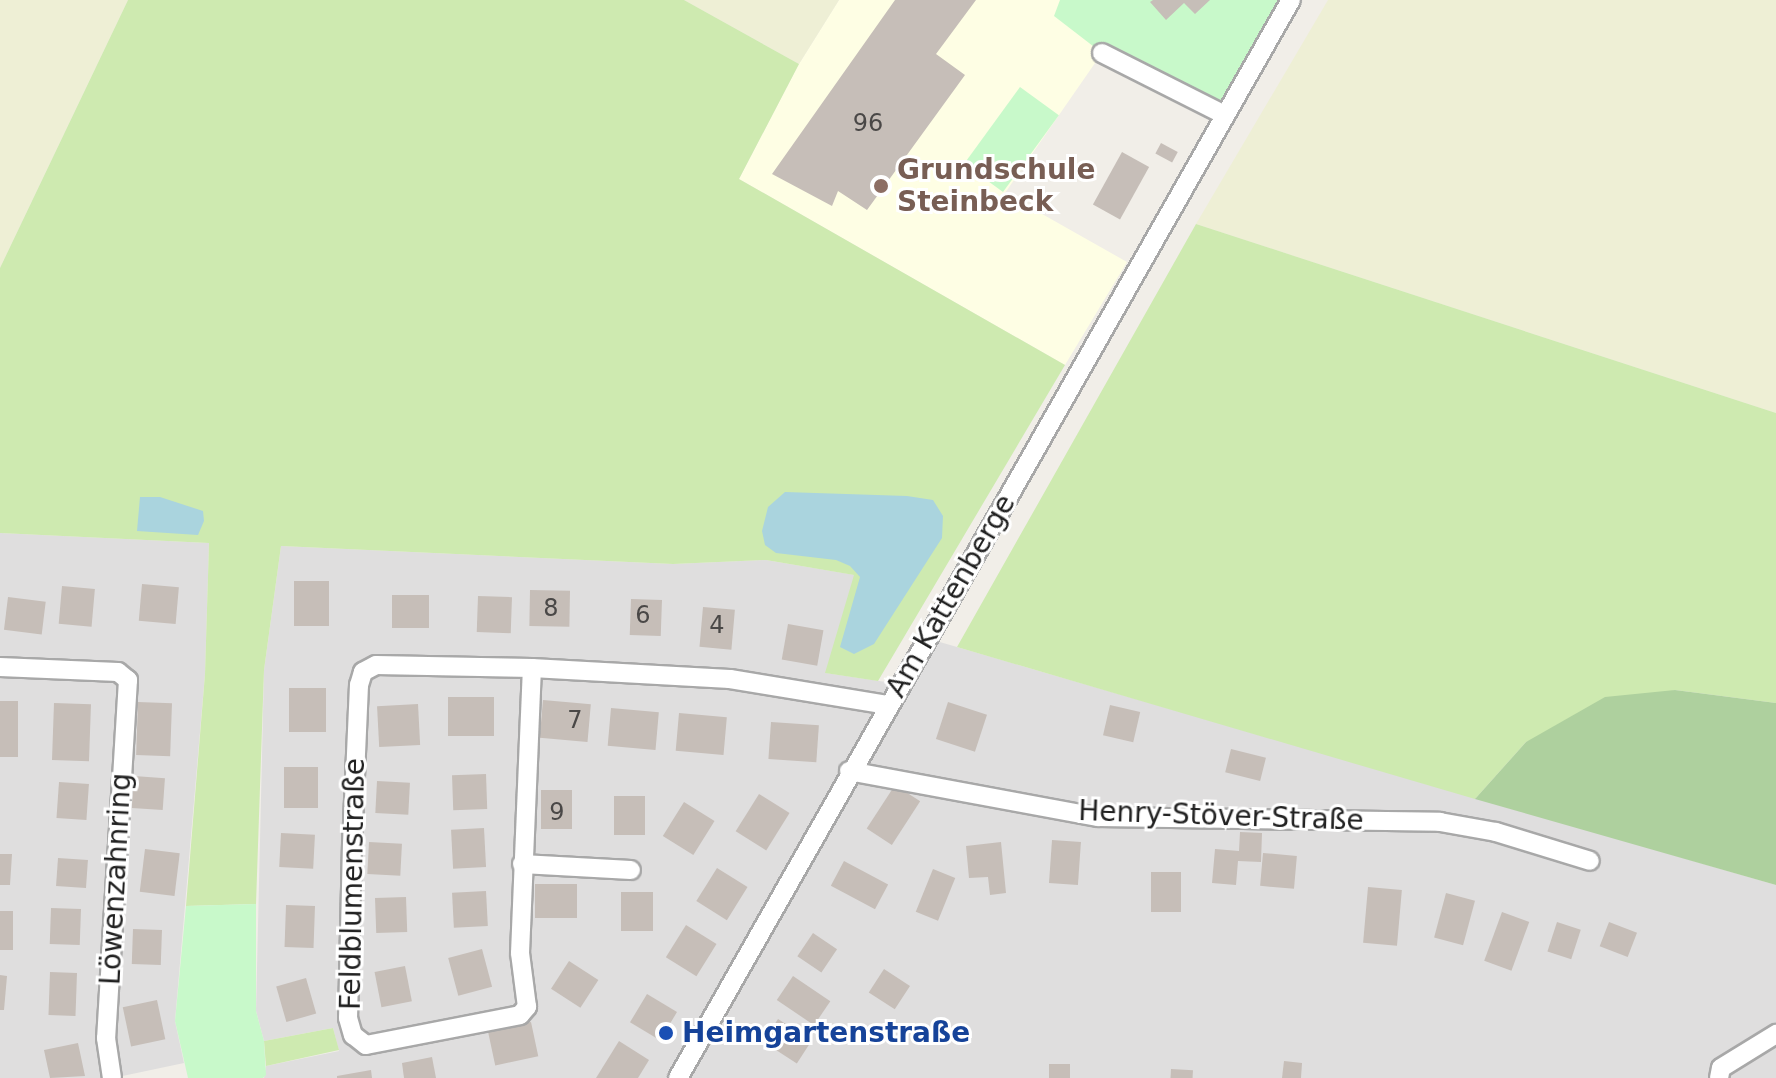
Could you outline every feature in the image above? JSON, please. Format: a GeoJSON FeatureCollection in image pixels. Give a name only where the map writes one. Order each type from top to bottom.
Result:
{"type":"FeatureCollection","features":[{"type":"Feature","properties":{"kind":"street","name":"Am Kattenberge"},"geometry":{"type":"LineString","coordinates":[[678,1078],[849,771],[1291,0]]}},
{"type":"Feature","properties":{"kind":"street"},"geometry":{"type":"LineString","coordinates":[[1102,53],[1225,115]]}},
{"type":"Feature","properties":{"kind":"street","name":"Feldblumenstraße"},"geometry":{"type":"LineString","coordinates":[[532,668],[520,953],[527,1007],[520,1015],[366,1045],[353,1035],[348,1018],[352,843],[359,685],[363,672],[376,665],[532,668],[730,679],[887,705]]}},
{"type":"Feature","properties":{"kind":"street","name":"Löwenzahnring"},"geometry":{"type":"LineString","coordinates":[[0,667],[118,672],[128,680],[106,1038],[112,1078]]}},
{"type":"Feature","properties":{"kind":"street","name":"Henry-Stöver-Straße"},"geometry":{"type":"LineString","coordinates":[[849,771],[1098,817],[1440,822],[1496,832],[1590,861]]}},
{"type":"Feature","properties":{"kind":"street"},"geometry":{"type":"LineString","coordinates":[[522,864],[631,870]]}},
{"type":"Feature","properties":{"kind":"street"},"geometry":{"type":"LineString","coordinates":[[1719,1078],[1721,1068],[1776,1034]]}},
{"type":"Feature","properties":{"kind":"shaded area"},"geometry":{"type":"Polygon","coordinates":[[[0,0],[128,0],[0,268],[0,0]]]}},
{"type":"Feature","properties":{"kind":"shaded area"},"geometry":{"type":"Polygon","coordinates":[[[684,0],[839,0],[799,64],[684,0]]]}},
{"type":"Feature","properties":{"kind":"shaded area","name":"Grundschule Steinbeck"},"geometry":{"type":"Polygon","coordinates":[[[839,0],[1125,0],[1102,53],[1005,193],[1127,262],[1065,365],[739,179],[799,64],[839,0]]]}},
{"type":"Feature","properties":{"kind":"shaded area"},"geometry":{"type":"Polygon","coordinates":[[[1328,0],[1776,0],[1776,413],[1196,224],[1328,0]]]}},
{"type":"Feature","properties":{"kind":"shaded area"},"geometry":{"type":"Polygon","coordinates":[[[0,533],[209,543],[205,674],[175,1021],[184,1063],[113,1078],[0,1078],[0,533]]]}},
{"type":"Feature","properties":{"kind":"shaded area"},"geometry":{"type":"Polygon","coordinates":[[[281,546],[673,564],[766,560],[855,575],[826,673],[899,684],[926,638],[1776,885],[1776,1078],[264,1078],[266,1066],[339,1051],[333,1028],[264,1041],[256,1011],[264,670],[281,546]]]}},
{"type":"Feature","properties":{"kind":"green space"},"geometry":{"type":"Polygon","coordinates":[[[128,0],[684,0],[799,64],[739,179],[1065,365],[878,681],[825,673],[854,575],[766,560],[673,564],[281,546],[264,670],[256,904],[186,906],[205,674],[209,543],[0,533],[0,268],[128,0]]]}},
{"type":"Feature","properties":{"kind":"green space"},"geometry":{"type":"Polygon","coordinates":[[[1060,0],[1291,0],[1225,115],[1102,53],[1054,16],[1060,0]]]}},
{"type":"Feature","properties":{"kind":"green space"},"geometry":{"type":"Polygon","coordinates":[[[1020,87],[1059,115],[1003,192],[964,164],[1020,87]]]}},
{"type":"Feature","properties":{"kind":"green space"},"geometry":{"type":"Polygon","coordinates":[[[1196,224],[1776,413],[1776,703],[1675,690],[1526,742],[1475,799],[957,647],[1196,224]]]}},
{"type":"Feature","properties":{"kind":"green space"},"geometry":{"type":"Polygon","coordinates":[[[1675,690],[1776,703],[1776,885],[1475,799],[1526,742],[1605,697],[1675,690]]]}},
{"type":"Feature","properties":{"kind":"green space"},"geometry":{"type":"Polygon","coordinates":[[[256,904],[256,1011],[264,1041],[266,1075],[263,1078],[188,1078],[175,1021],[186,906],[256,904]]]}},
{"type":"Feature","properties":{"kind":"green space"},"geometry":{"type":"Polygon","coordinates":[[[333,1028],[339,1050],[266,1066],[264,1041],[333,1028]]]}},
{"type":"Feature","properties":{"kind":"water"},"geometry":{"type":"Polygon","coordinates":[[[785,492],[907,496],[933,500],[943,516],[942,538],[874,644],[854,654],[840,647],[860,577],[850,566],[836,560],[776,553],[765,545],[762,531],[768,507],[785,492]]]}},
{"type":"Feature","properties":{"kind":"water"},"geometry":{"type":"Polygon","coordinates":[[[140,497],[160,497],[203,511],[204,521],[198,535],[137,531],[140,497]]]}},
{"type":"Feature","properties":{"kind":"building","name":"Grundschule Steinbeck"},"geometry":{"type":"Polygon","coordinates":[[[895,0],[976,0],[936,54],[965,75],[867,210],[838,191],[832,206],[772,174],[895,0]]]}},
{"type":"Feature","properties":{"kind":"building"},"geometry":{"type":"Polygon","coordinates":[[[1210,0],[1195,14],[1184,3],[1166,20],[1150,2],[1210,0]]]}},
{"type":"Feature","properties":{"kind":"building"},"geometry":{"type":"Polygon","coordinates":[[[1161,143],[1178,152],[1172,163],[1155,154],[1161,143]]]}},
{"type":"Feature","properties":{"kind":"building"},"geometry":{"type":"Polygon","coordinates":[[[1122,152],[1149,167],[1120,220],[1093,204],[1122,152]]]}},
{"type":"Feature","properties":{"kind":"building"},"geometry":{"type":"Polygon","coordinates":[[[294,581],[329,581],[329,626],[294,626],[294,581]]]}},
{"type":"Feature","properties":{"kind":"building"},"geometry":{"type":"Polygon","coordinates":[[[142,584],[179,587],[176,624],[139,621],[142,584]]]}},
{"type":"Feature","properties":{"kind":"building"},"geometry":{"type":"Polygon","coordinates":[[[62,586],[95,589],[92,627],[59,624],[62,586]]]}},
{"type":"Feature","properties":{"kind":"building"},"geometry":{"type":"Polygon","coordinates":[[[530,590],[570,591],[569,627],[529,626],[530,590]]]}},
{"type":"Feature","properties":{"kind":"building"},"geometry":{"type":"Polygon","coordinates":[[[392,595],[429,595],[429,628],[392,628],[392,595]]]}},
{"type":"Feature","properties":{"kind":"building"},"geometry":{"type":"Polygon","coordinates":[[[478,596],[512,597],[511,633],[477,632],[478,596]]]}},
{"type":"Feature","properties":{"kind":"building"},"geometry":{"type":"Polygon","coordinates":[[[8,597],[46,602],[42,634],[4,630],[8,597]]]}},
{"type":"Feature","properties":{"kind":"building"},"geometry":{"type":"Polygon","coordinates":[[[631,599],[662,600],[661,636],[630,635],[631,599]]]}},
{"type":"Feature","properties":{"kind":"building"},"geometry":{"type":"Polygon","coordinates":[[[703,607],[735,610],[731,650],[700,647],[703,607]]]}},
{"type":"Feature","properties":{"kind":"building"},"geometry":{"type":"Polygon","coordinates":[[[788,624],[823,630],[817,666],[782,659],[788,624]]]}},
{"type":"Feature","properties":{"kind":"building"},"geometry":{"type":"Polygon","coordinates":[[[289,688],[326,688],[326,732],[289,732],[289,688]]]}},
{"type":"Feature","properties":{"kind":"building"},"geometry":{"type":"Polygon","coordinates":[[[448,697],[494,697],[494,736],[448,736],[448,697]]]}},
{"type":"Feature","properties":{"kind":"building"},"geometry":{"type":"Polygon","coordinates":[[[543,700],[591,704],[588,742],[540,738],[543,700]]]}},
{"type":"Feature","properties":{"kind":"building"},"geometry":{"type":"Polygon","coordinates":[[[0,701],[18,701],[18,757],[0,757],[0,701]]]}},
{"type":"Feature","properties":{"kind":"building"},"geometry":{"type":"Polygon","coordinates":[[[138,702],[172,703],[170,756],[136,755],[138,702]]]}},
{"type":"Feature","properties":{"kind":"building"},"geometry":{"type":"Polygon","coordinates":[[[948,702],[987,715],[975,752],[936,739],[948,702]]]}},
{"type":"Feature","properties":{"kind":"building"},"geometry":{"type":"Polygon","coordinates":[[[54,703],[91,704],[89,761],[52,760],[54,703]]]}},
{"type":"Feature","properties":{"kind":"building"},"geometry":{"type":"Polygon","coordinates":[[[418,704],[420,745],[379,747],[377,706],[418,704]]]}},
{"type":"Feature","properties":{"kind":"building"},"geometry":{"type":"Polygon","coordinates":[[[1110,705],[1140,712],[1133,742],[1103,735],[1110,705]]]}},
{"type":"Feature","properties":{"kind":"building"},"geometry":{"type":"Polygon","coordinates":[[[611,708],[659,712],[656,750],[608,746],[611,708]]]}},
{"type":"Feature","properties":{"kind":"building"},"geometry":{"type":"Polygon","coordinates":[[[679,713],[727,717],[724,755],[676,751],[679,713]]]}},
{"type":"Feature","properties":{"kind":"building"},"geometry":{"type":"Polygon","coordinates":[[[771,722],[819,725],[816,762],[768,759],[771,722]]]}},
{"type":"Feature","properties":{"kind":"building"},"geometry":{"type":"Polygon","coordinates":[[[1231,749],[1266,758],[1260,781],[1225,772],[1231,749]]]}},
{"type":"Feature","properties":{"kind":"building"},"geometry":{"type":"Polygon","coordinates":[[[284,767],[318,767],[318,808],[284,808],[284,767]]]}},
{"type":"Feature","properties":{"kind":"building"},"geometry":{"type":"Polygon","coordinates":[[[486,774],[487,809],[453,810],[452,775],[486,774]]]}},
{"type":"Feature","properties":{"kind":"building"},"geometry":{"type":"Polygon","coordinates":[[[134,776],[165,778],[163,810],[132,808],[134,776]]]}},
{"type":"Feature","properties":{"kind":"building"},"geometry":{"type":"Polygon","coordinates":[[[377,781],[410,783],[408,815],[375,813],[377,781]]]}},
{"type":"Feature","properties":{"kind":"building"},"geometry":{"type":"Polygon","coordinates":[[[59,782],[89,784],[86,820],[56,818],[59,782]]]}},
{"type":"Feature","properties":{"kind":"building"},"geometry":{"type":"Polygon","coordinates":[[[895,785],[920,801],[892,845],[867,829],[895,785]]]}},
{"type":"Feature","properties":{"kind":"building"},"geometry":{"type":"Polygon","coordinates":[[[541,790],[572,790],[572,829],[541,829],[541,790]]]}},
{"type":"Feature","properties":{"kind":"building"},"geometry":{"type":"Polygon","coordinates":[[[759,794],[790,813],[766,850],[736,831],[759,794]]]}},
{"type":"Feature","properties":{"kind":"building"},"geometry":{"type":"Polygon","coordinates":[[[614,796],[645,796],[645,835],[614,835],[614,796]]]}},
{"type":"Feature","properties":{"kind":"building"},"geometry":{"type":"Polygon","coordinates":[[[684,802],[715,821],[693,855],[663,836],[684,802]]]}},
{"type":"Feature","properties":{"kind":"building"},"geometry":{"type":"Polygon","coordinates":[[[484,828],[486,867],[453,869],[451,830],[484,828]]]}},
{"type":"Feature","properties":{"kind":"building"},"geometry":{"type":"Polygon","coordinates":[[[1240,832],[1262,833],[1261,862],[1238,861],[1236,885],[1212,883],[1215,849],[1239,851],[1240,832]]]}},
{"type":"Feature","properties":{"kind":"building"},"geometry":{"type":"Polygon","coordinates":[[[281,833],[315,835],[313,869],[279,867],[281,833]]]}},
{"type":"Feature","properties":{"kind":"building"},"geometry":{"type":"Polygon","coordinates":[[[1052,840],[1081,842],[1078,885],[1049,883],[1052,840]]]}},
{"type":"Feature","properties":{"kind":"building"},"geometry":{"type":"Polygon","coordinates":[[[369,842],[402,844],[400,876],[367,874],[369,842]]]}},
{"type":"Feature","properties":{"kind":"building"},"geometry":{"type":"Polygon","coordinates":[[[1001,842],[1006,893],[990,895],[988,877],[969,878],[966,846],[1001,842]]]}},
{"type":"Feature","properties":{"kind":"building"},"geometry":{"type":"Polygon","coordinates":[[[145,849],[180,853],[174,896],[140,892],[145,849]]]}},
{"type":"Feature","properties":{"kind":"building"},"geometry":{"type":"Polygon","coordinates":[[[1263,853],[1297,856],[1294,889],[1260,886],[1263,853]]]}},
{"type":"Feature","properties":{"kind":"building"},"geometry":{"type":"Polygon","coordinates":[[[0,854],[12,854],[10,885],[0,885],[0,854]]]}},
{"type":"Feature","properties":{"kind":"building"},"geometry":{"type":"Polygon","coordinates":[[[58,858],[88,860],[86,888],[56,886],[58,858]]]}},
{"type":"Feature","properties":{"kind":"building"},"geometry":{"type":"Polygon","coordinates":[[[844,861],[888,884],[875,909],[831,886],[844,861]]]}},
{"type":"Feature","properties":{"kind":"building"},"geometry":{"type":"Polygon","coordinates":[[[717,868],[748,887],[727,920],[696,901],[717,868]]]}},
{"type":"Feature","properties":{"kind":"building"},"geometry":{"type":"Polygon","coordinates":[[[933,869],[955,878],[938,921],[916,912],[933,869]]]}},
{"type":"Feature","properties":{"kind":"building"},"geometry":{"type":"Polygon","coordinates":[[[1151,872],[1181,872],[1181,912],[1151,912],[1151,872]]]}},
{"type":"Feature","properties":{"kind":"building"},"geometry":{"type":"Polygon","coordinates":[[[535,884],[577,884],[577,918],[535,918],[535,884]]]}},
{"type":"Feature","properties":{"kind":"building"},"geometry":{"type":"Polygon","coordinates":[[[1368,887],[1402,890],[1397,946],[1363,943],[1368,887]]]}},
{"type":"Feature","properties":{"kind":"building"},"geometry":{"type":"Polygon","coordinates":[[[486,891],[488,926],[454,928],[452,893],[486,891]]]}},
{"type":"Feature","properties":{"kind":"building"},"geometry":{"type":"Polygon","coordinates":[[[621,892],[653,892],[653,931],[621,931],[621,892]]]}},
{"type":"Feature","properties":{"kind":"building"},"geometry":{"type":"Polygon","coordinates":[[[1446,893],[1475,901],[1463,945],[1434,937],[1446,893]]]}},
{"type":"Feature","properties":{"kind":"building"},"geometry":{"type":"Polygon","coordinates":[[[406,897],[407,932],[376,933],[375,898],[406,897]]]}},
{"type":"Feature","properties":{"kind":"building"},"geometry":{"type":"Polygon","coordinates":[[[286,905],[315,906],[314,948],[285,947],[286,905]]]}},
{"type":"Feature","properties":{"kind":"building"},"geometry":{"type":"Polygon","coordinates":[[[51,908],[81,909],[80,945],[50,944],[51,908]]]}},
{"type":"Feature","properties":{"kind":"building"},"geometry":{"type":"Polygon","coordinates":[[[0,911],[13,911],[13,950],[0,950],[0,911]]]}},
{"type":"Feature","properties":{"kind":"building"},"geometry":{"type":"Polygon","coordinates":[[[1502,912],[1529,922],[1511,971],[1484,961],[1502,912]]]}},
{"type":"Feature","properties":{"kind":"building"},"geometry":{"type":"Polygon","coordinates":[[[1557,922],[1581,930],[1571,959],[1547,951],[1557,922]]]}},
{"type":"Feature","properties":{"kind":"building"},"geometry":{"type":"Polygon","coordinates":[[[1609,922],[1637,933],[1628,957],[1600,946],[1609,922]]]}},
{"type":"Feature","properties":{"kind":"building"},"geometry":{"type":"Polygon","coordinates":[[[686,925],[717,944],[696,976],[666,957],[686,925]]]}},
{"type":"Feature","properties":{"kind":"building"},"geometry":{"type":"Polygon","coordinates":[[[133,929],[162,930],[161,965],[132,964],[133,929]]]}},
{"type":"Feature","properties":{"kind":"building"},"geometry":{"type":"Polygon","coordinates":[[[813,933],[837,949],[821,972],[797,956],[813,933]]]}},
{"type":"Feature","properties":{"kind":"building"},"geometry":{"type":"Polygon","coordinates":[[[482,949],[492,987],[458,996],[448,958],[482,949]]]}},
{"type":"Feature","properties":{"kind":"building"},"geometry":{"type":"Polygon","coordinates":[[[569,961],[598,980],[580,1008],[551,989],[569,961]]]}},
{"type":"Feature","properties":{"kind":"building"},"geometry":{"type":"Polygon","coordinates":[[[405,966],[412,1001],[381,1007],[375,972],[405,966]]]}},
{"type":"Feature","properties":{"kind":"building"},"geometry":{"type":"Polygon","coordinates":[[[884,969],[910,986],[895,1009],[869,992],[884,969]]]}},
{"type":"Feature","properties":{"kind":"building"},"geometry":{"type":"Polygon","coordinates":[[[50,972],[77,973],[75,1016],[48,1015],[50,972]]]}},
{"type":"Feature","properties":{"kind":"building"},"geometry":{"type":"Polygon","coordinates":[[[0,975],[7,976],[4,1010],[0,1010],[0,975]]]}},
{"type":"Feature","properties":{"kind":"building"},"geometry":{"type":"Polygon","coordinates":[[[793,976],[830,1001],[814,1025],[777,1000],[793,976]]]}},
{"type":"Feature","properties":{"kind":"building"},"geometry":{"type":"Polygon","coordinates":[[[306,978],[316,1014],[286,1022],[276,987],[306,978]]]}},
{"type":"Feature","properties":{"kind":"building"},"geometry":{"type":"Polygon","coordinates":[[[647,994],[677,1012],[660,1040],[630,1022],[647,994]]]}},
{"type":"Feature","properties":{"kind":"building"},"geometry":{"type":"Polygon","coordinates":[[[157,1000],[165,1039],[131,1046],[123,1007],[157,1000]]]}},
{"type":"Feature","properties":{"kind":"building"},"geometry":{"type":"Polygon","coordinates":[[[778,1019],[812,1041],[797,1063],[763,1042],[778,1019]]]}},
{"type":"Feature","properties":{"kind":"building"},"geometry":{"type":"Polygon","coordinates":[[[531,1022],[538,1056],[495,1065],[488,1031],[531,1022]]]}},
{"type":"Feature","properties":{"kind":"building"},"geometry":{"type":"Polygon","coordinates":[[[619,1041],[649,1060],[638,1078],[596,1078],[619,1041]]]}},
{"type":"Feature","properties":{"kind":"building"},"geometry":{"type":"Polygon","coordinates":[[[78,1043],[85,1076],[50,1078],[44,1050],[78,1043]]]}},
{"type":"Feature","properties":{"kind":"building"},"geometry":{"type":"Polygon","coordinates":[[[432,1057],[436,1078],[404,1078],[402,1063],[432,1057]]]}},
{"type":"Feature","properties":{"kind":"building"},"geometry":{"type":"Polygon","coordinates":[[[1284,1061],[1302,1063],[1301,1078],[1282,1078],[1284,1061]]]}},
{"type":"Feature","properties":{"kind":"building"},"geometry":{"type":"Polygon","coordinates":[[[1049,1064],[1070,1064],[1070,1078],[1049,1078],[1049,1064]]]}},
{"type":"Feature","properties":{"kind":"building"},"geometry":{"type":"Polygon","coordinates":[[[1171,1069],[1193,1070],[1193,1078],[1171,1078],[1171,1069]]]}},
{"type":"Feature","properties":{"kind":"building"},"geometry":{"type":"Polygon","coordinates":[[[371,1070],[372,1078],[337,1078],[337,1076],[371,1070]]]}},
{"type":"Feature","properties":{"kind":"place","name":"Grundschule Steinbeck"},"geometry":{"type":"Point","coordinates":[881,186]}},
{"type":"Feature","properties":{"kind":"place","name":"Heimgartenstraße"},"geometry":{"type":"Point","coordinates":[666,1033]}}]}
